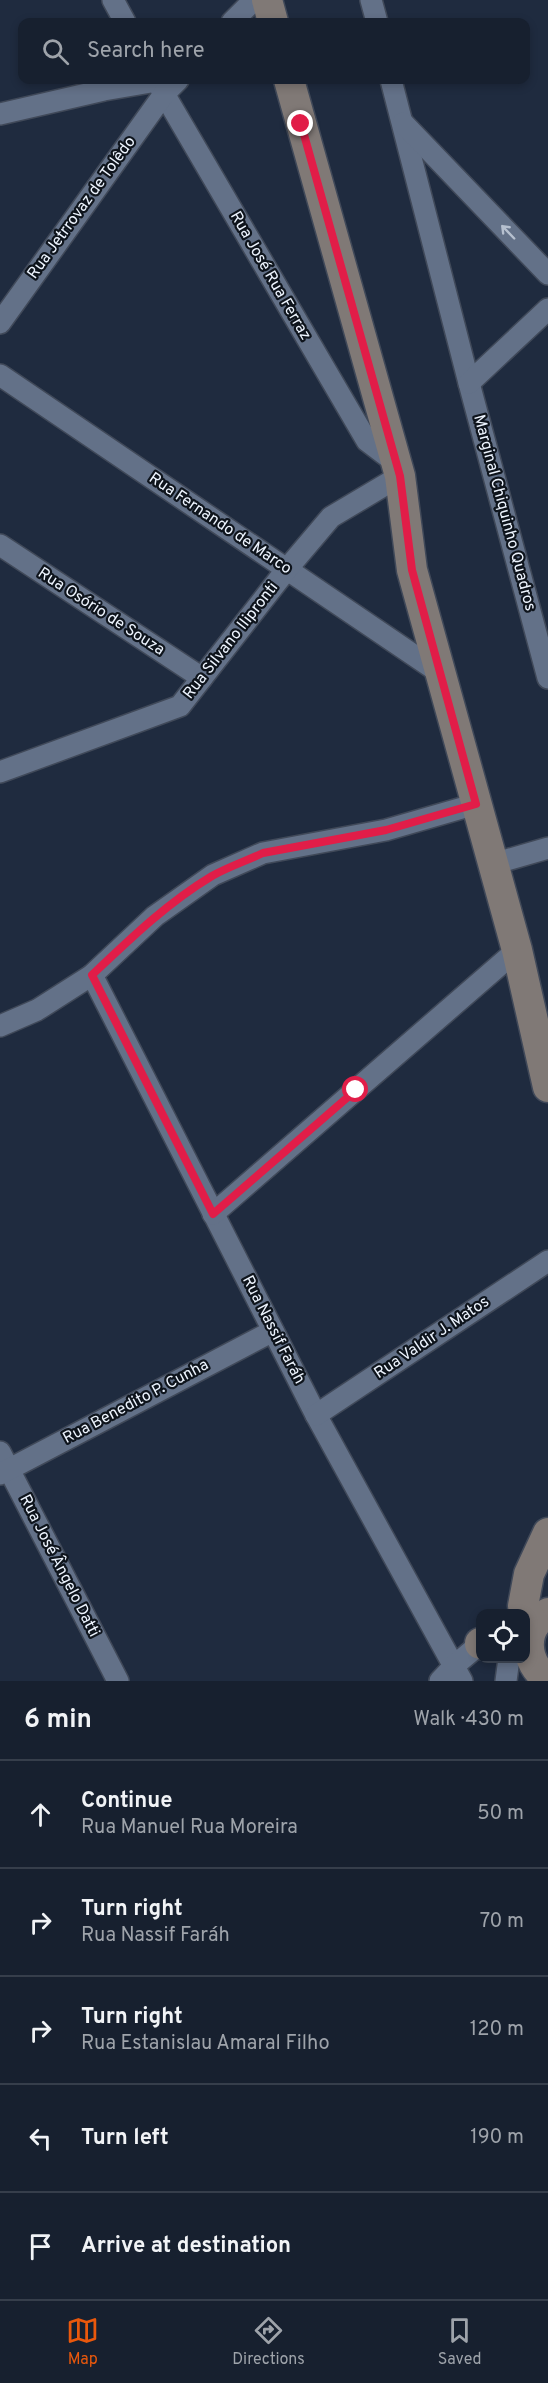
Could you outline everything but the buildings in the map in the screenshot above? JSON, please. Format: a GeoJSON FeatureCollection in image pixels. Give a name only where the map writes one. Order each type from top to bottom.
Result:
{"type":"FeatureCollection","features":[{"type":"Feature","properties":{"kind":"main road"},"geometry":{"type":"LineString","coordinates":[[267,0],[272,18]]}},
{"type":"Feature","properties":{"kind":"main road"},"geometry":{"type":"LineString","coordinates":[[290,84],[398,470],[412,570],[517,950],[548,1087]]}},
{"type":"Feature","properties":{"kind":"main road"},"geometry":{"type":"LineString","coordinates":[[548,1533],[530,1574],[523,1606],[535,1624],[528,1641],[530,1658],[539,1673],[548,1679]]}},
{"type":"Feature","properties":{"kind":"main road"},"geometry":{"type":"LineString","coordinates":[[505,1609],[530,1574]]}},
{"type":"Feature","properties":{"kind":"street"},"geometry":{"type":"LineString","coordinates":[[112,0],[123,18]]}},
{"type":"Feature","properties":{"kind":"street"},"geometry":{"type":"LineString","coordinates":[[236,18],[254,0]]}},
{"type":"Feature","properties":{"kind":"street"},"geometry":{"type":"LineString","coordinates":[[371,0],[375,18]]}},
{"type":"Feature","properties":{"kind":"street"},"geometry":{"type":"LineString","coordinates":[[0,114],[104,90],[164,84]]}},
{"type":"Feature","properties":{"kind":"street","name":"Rua José Rua Ferraz"},"geometry":{"type":"LineString","coordinates":[[164,84],[367,441],[398,470]]}},
{"type":"Feature","properties":{"kind":"street","name":"Rua Jetrrovaz de Tolêdo"},"geometry":{"type":"LineString","coordinates":[[0,322],[164,84]]}},
{"type":"Feature","properties":{"kind":"street","name":"Marginal Chiquinho Quadros"},"geometry":{"type":"LineString","coordinates":[[392,84],[548,678]]}},
{"type":"Feature","properties":{"kind":"street"},"geometry":{"type":"LineString","coordinates":[[402,123],[548,274]]}},
{"type":"Feature","properties":{"kind":"street"},"geometry":{"type":"LineString","coordinates":[[469,383],[548,309]]}},
{"type":"Feature","properties":{"kind":"street","name":"Rua Fernando de Marco"},"geometry":{"type":"LineString","coordinates":[[0,375],[440,673]]}},
{"type":"Feature","properties":{"kind":"street","name":"Rua Silvano Ilipronti"},"geometry":{"type":"LineString","coordinates":[[0,772],[180,706],[287,569],[332,517],[398,470]]}},
{"type":"Feature","properties":{"kind":"street","name":"Rua Osório de Souza"},"geometry":{"type":"LineString","coordinates":[[0,545],[202,678]]}},
{"type":"Feature","properties":{"kind":"street"},"geometry":{"type":"LineString","coordinates":[[0,1026],[37,1010],[92,975],[155,916],[213,875],[263,853],[386,830],[476,804]]}},
{"type":"Feature","properties":{"kind":"street"},"geometry":{"type":"LineString","coordinates":[[493,864],[548,848]]}},
{"type":"Feature","properties":{"kind":"street"},"geometry":{"type":"LineString","coordinates":[[213,1214],[517,950]]}},
{"type":"Feature","properties":{"kind":"street","name":"Rua Nassif Faráh"},"geometry":{"type":"LineString","coordinates":[[92,975],[316,1415],[458,1673]]}},
{"type":"Feature","properties":{"kind":"street","name":"Rua Valdir J. Matos"},"geometry":{"type":"LineString","coordinates":[[316,1415],[548,1261]]}},
{"type":"Feature","properties":{"kind":"street","name":"Rua Benedito P. Cunha"},"geometry":{"type":"LineString","coordinates":[[3,1465],[273,1331]]}},
{"type":"Feature","properties":{"kind":"street","name":"Rua José Ângelo Datti"},"geometry":{"type":"LineString","coordinates":[[3,1465],[118,1681]]}},
{"type":"Feature","properties":{"kind":"street"},"geometry":{"type":"LineString","coordinates":[[440,1681],[458,1673],[476,1649]]}},
{"type":"Feature","properties":{"kind":"street"},"geometry":{"type":"LineString","coordinates":[[506,1681],[508,1663]]}},
{"type":"Feature","properties":{"kind":"route"},"geometry":{"type":"LineString","coordinates":[[301,124],[400,476],[412,570],[476,804],[386,830],[263,853],[213,875],[155,916],[92,975],[213,1214],[356,1090]]}}]}
